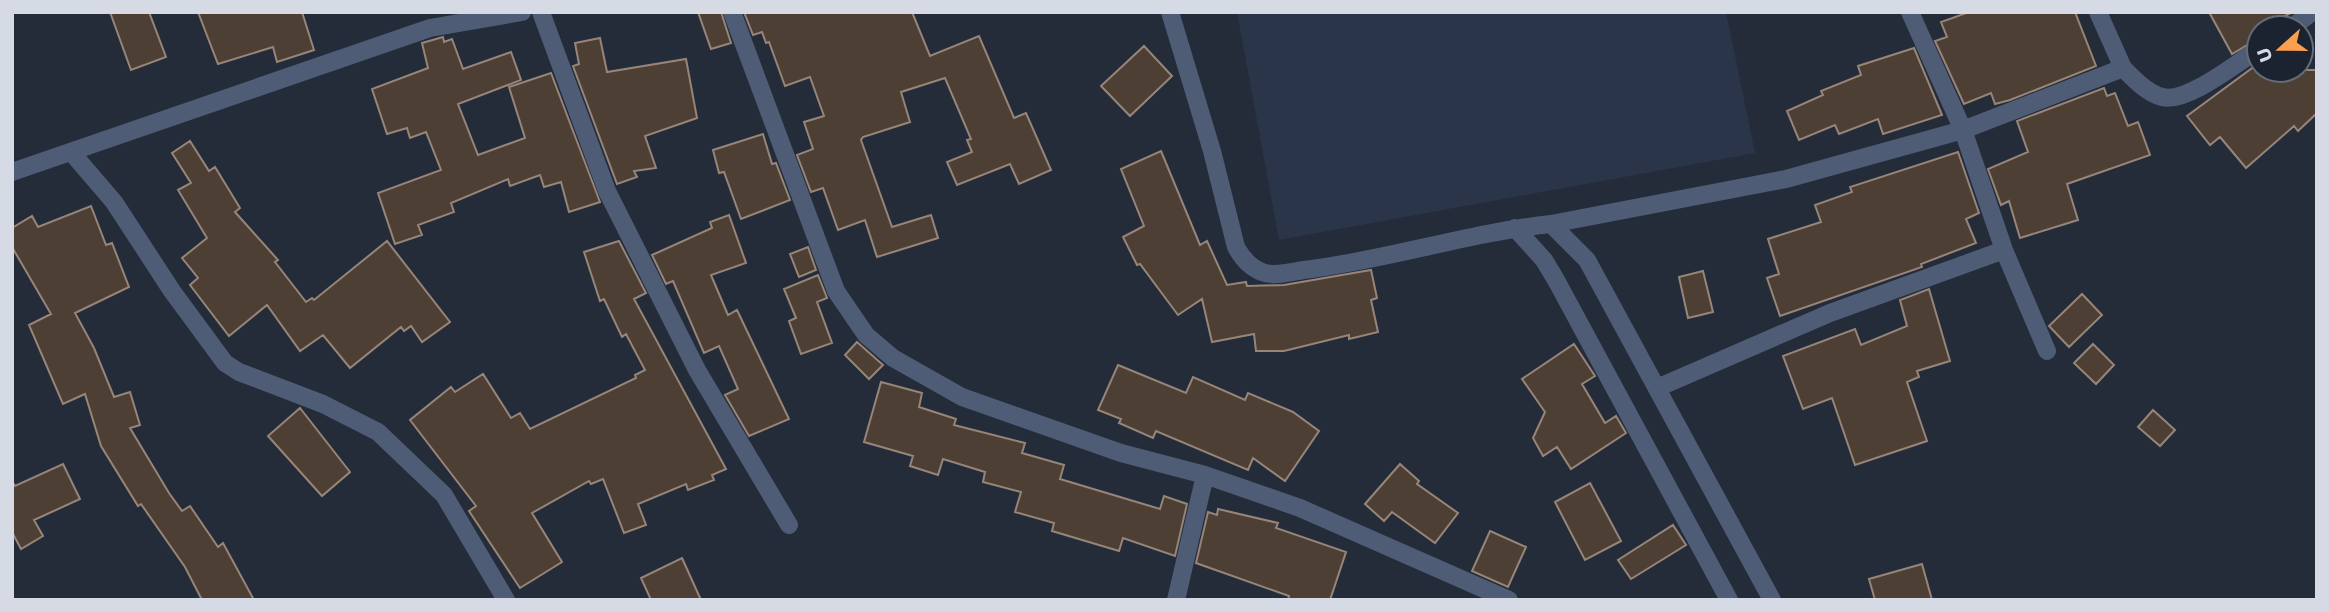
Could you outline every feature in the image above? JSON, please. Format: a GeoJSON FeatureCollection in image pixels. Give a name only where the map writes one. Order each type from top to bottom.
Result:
{"type":"FeatureCollection","features":[{"type":"Feature","properties":{"kind":"street"},"geometry":{"type":"LineString","coordinates":[[12,172],[37,161],[72,153],[430,27],[522,12]]}},
{"type":"Feature","properties":{"kind":"street"},"geometry":{"type":"LineString","coordinates":[[541,12],[607,191],[697,370],[789,525]]}},
{"type":"Feature","properties":{"kind":"street"},"geometry":{"type":"LineString","coordinates":[[732,12],[835,291],[866,335],[893,358],[962,397],[1121,453],[1205,475],[1300,508],[1509,600]]}},
{"type":"Feature","properties":{"kind":"street"},"geometry":{"type":"LineString","coordinates":[[1170,12],[1212,151],[1236,247],[1244,261],[1262,273],[1337,266],[1515,228],[1551,224],[1786,179],[1962,130],[2123,68]]}},
{"type":"Feature","properties":{"kind":"street"},"geometry":{"type":"LineString","coordinates":[[1910,12],[1962,130],[2004,250],[2047,351]]}},
{"type":"Feature","properties":{"kind":"street"},"geometry":{"type":"LineString","coordinates":[[2098,12],[2123,68],[2144,88],[2164,98],[2185,96],[2245,58]]}},
{"type":"Feature","properties":{"kind":"street"},"geometry":{"type":"LineString","coordinates":[[72,153],[114,202],[172,292],[225,363],[239,372],[323,404],[378,432],[444,495],[506,600]]}},
{"type":"Feature","properties":{"kind":"street"},"geometry":{"type":"LineString","coordinates":[[1551,224],[1587,260],[1772,600]]}},
{"type":"Feature","properties":{"kind":"street"},"geometry":{"type":"LineString","coordinates":[[1515,228],[1544,260],[1556,280],[1729,600]]}},
{"type":"Feature","properties":{"kind":"street"},"geometry":{"type":"LineString","coordinates":[[1657,388],[1830,313],[2004,250]]}},
{"type":"Feature","properties":{"kind":"street"},"geometry":{"type":"LineString","coordinates":[[1176,600],[1205,475]]}},
{"type":"Feature","properties":{"kind":"shaded area"},"geometry":{"type":"Polygon","coordinates":[[[1237,12],[1726,12],[1755,153],[1279,240],[1237,12]]]}},
{"type":"Feature","properties":{"kind":"building"},"geometry":{"type":"Polygon","coordinates":[[[110,12],[149,12],[166,57],[131,70],[110,12]]]}},
{"type":"Feature","properties":{"kind":"building"},"geometry":{"type":"Polygon","coordinates":[[[198,12],[302,12],[314,50],[277,62],[273,47],[218,64],[198,12]]]}},
{"type":"Feature","properties":{"kind":"building"},"geometry":{"type":"Polygon","coordinates":[[[698,12],[721,12],[731,43],[711,49],[698,12]]]}},
{"type":"Feature","properties":{"kind":"building"},"geometry":{"type":"Polygon","coordinates":[[[744,12],[912,12],[930,56],[979,36],[1014,118],[1026,113],[1051,170],[1019,184],[1010,164],[957,185],[947,162],[972,152],[967,140],[971,139],[945,78],[901,92],[910,122],[863,137],[861,140],[892,227],[931,215],[938,238],[877,257],[865,220],[838,230],[823,188],[811,192],[797,155],[813,149],[804,122],[824,116],[810,77],[785,86],[769,42],[766,43],[762,32],[753,35],[744,12]]]}},
{"type":"Feature","properties":{"kind":"building"},"geometry":{"type":"Polygon","coordinates":[[[1969,12],[2075,12],[2096,66],[2010,100],[1995,104],[1991,93],[1964,104],[1935,41],[1947,37],[1941,22],[1969,12]]]}},
{"type":"Feature","properties":{"kind":"building"},"geometry":{"type":"Polygon","coordinates":[[[2209,12],[2293,12],[2245,14],[2245,46],[2232,54],[2209,12]]]}},
{"type":"Feature","properties":{"kind":"building"},"geometry":{"type":"Polygon","coordinates":[[[443,37],[444,42],[452,39],[463,69],[511,52],[521,80],[458,104],[478,155],[525,138],[509,87],[551,73],[600,202],[569,212],[561,182],[544,187],[540,175],[510,186],[508,179],[451,203],[454,212],[418,225],[422,235],[395,244],[378,193],[441,170],[426,132],[410,138],[407,128],[387,134],[372,89],[428,68],[422,43],[443,37]]]}},
{"type":"Feature","properties":{"kind":"building"},"geometry":{"type":"Polygon","coordinates":[[[600,38],[607,72],[686,59],[697,118],[645,136],[656,168],[634,171],[637,177],[617,184],[573,66],[579,64],[575,43],[600,38]]]}},
{"type":"Feature","properties":{"kind":"building"},"geometry":{"type":"Polygon","coordinates":[[[1144,46],[1172,76],[1130,116],[1101,86],[1144,46]]]}},
{"type":"Feature","properties":{"kind":"building"},"geometry":{"type":"Polygon","coordinates":[[[1914,48],[1942,115],[1883,134],[1878,119],[1839,134],[1835,125],[1799,140],[1787,111],[1823,95],[1821,91],[1861,75],[1858,66],[1914,48]]]}},
{"type":"Feature","properties":{"kind":"building"},"geometry":{"type":"Polygon","coordinates":[[[2317,70],[2317,113],[2298,131],[2294,126],[2246,168],[2220,137],[2210,145],[2187,116],[2245,73],[2245,84],[2315,84],[2317,70]]]}},
{"type":"Feature","properties":{"kind":"building"},"geometry":{"type":"Polygon","coordinates":[[[2104,88],[2107,96],[2115,93],[2128,126],[2138,122],[2150,155],[2067,184],[2078,220],[2020,238],[2009,201],[2001,205],[1988,169],[2028,152],[2017,121],[2104,88]]]}},
{"type":"Feature","properties":{"kind":"building"},"geometry":{"type":"Polygon","coordinates":[[[763,134],[772,164],[776,163],[790,200],[741,219],[724,172],[719,173],[713,150],[763,134]]]}},
{"type":"Feature","properties":{"kind":"building"},"geometry":{"type":"Polygon","coordinates":[[[190,141],[209,171],[215,167],[240,208],[235,212],[278,260],[275,262],[306,302],[312,298],[314,300],[387,241],[450,322],[422,342],[411,326],[404,331],[401,327],[350,368],[323,335],[300,351],[267,305],[229,336],[190,285],[198,278],[182,258],[207,238],[178,190],[191,183],[172,153],[190,141]]]}},
{"type":"Feature","properties":{"kind":"building"},"geometry":{"type":"Polygon","coordinates":[[[1161,151],[1200,245],[1207,241],[1227,285],[1246,282],[1247,286],[1284,285],[1371,270],[1377,298],[1371,300],[1378,332],[1349,339],[1349,335],[1284,351],[1256,351],[1254,334],[1212,342],[1202,299],[1178,315],[1140,264],[1137,265],[1123,237],[1144,226],[1121,169],[1161,151]]]}},
{"type":"Feature","properties":{"kind":"building"},"geometry":{"type":"Polygon","coordinates":[[[1958,152],[1979,213],[1966,219],[1976,243],[1921,264],[1922,267],[1780,316],[1767,278],[1779,274],[1768,239],[1821,222],[1815,205],[1852,192],[1850,187],[1958,152]]]}},
{"type":"Feature","properties":{"kind":"building"},"geometry":{"type":"Polygon","coordinates":[[[91,206],[106,245],[112,243],[129,287],[75,313],[94,348],[114,397],[130,392],[140,425],[130,428],[169,493],[182,511],[190,506],[218,547],[223,543],[254,600],[202,600],[185,567],[141,504],[138,506],[101,446],[85,394],[63,404],[29,325],[51,314],[12,247],[12,228],[32,216],[38,227],[91,206]]]}},
{"type":"Feature","properties":{"kind":"building"},"geometry":{"type":"Polygon","coordinates":[[[729,215],[746,263],[711,275],[728,315],[737,310],[789,419],[749,436],[725,395],[738,389],[719,346],[704,353],[673,281],[666,284],[652,255],[712,228],[710,222],[729,215]]]}},
{"type":"Feature","properties":{"kind":"building"},"geometry":{"type":"Polygon","coordinates":[[[619,241],[646,293],[634,299],[726,469],[712,475],[714,480],[688,490],[686,484],[638,504],[646,525],[624,533],[603,479],[591,484],[589,481],[532,513],[562,562],[520,588],[469,511],[476,506],[410,420],[451,387],[455,392],[483,374],[511,418],[520,413],[530,429],[636,378],[635,375],[645,370],[626,334],[622,337],[604,299],[600,301],[584,252],[619,241]]]}},
{"type":"Feature","properties":{"kind":"building"},"geometry":{"type":"Polygon","coordinates":[[[808,247],[816,270],[799,277],[790,254],[808,247]]]}},
{"type":"Feature","properties":{"kind":"building"},"geometry":{"type":"Polygon","coordinates":[[[1703,271],[1713,312],[1688,318],[1679,277],[1703,271]]]}},
{"type":"Feature","properties":{"kind":"building"},"geometry":{"type":"Polygon","coordinates":[[[818,275],[827,298],[817,302],[832,343],[801,354],[789,321],[796,318],[784,289],[818,275]]]}},
{"type":"Feature","properties":{"kind":"building"},"geometry":{"type":"Polygon","coordinates":[[[1929,289],[1950,361],[1917,371],[1919,377],[1907,382],[1927,441],[1855,465],[1832,398],[1803,409],[1783,356],[1855,329],[1861,345],[1907,326],[1900,300],[1929,289]]]}},
{"type":"Feature","properties":{"kind":"building"},"geometry":{"type":"Polygon","coordinates":[[[2082,294],[2102,315],[2069,347],[2049,326],[2082,294]]]}},
{"type":"Feature","properties":{"kind":"building"},"geometry":{"type":"Polygon","coordinates":[[[857,342],[883,365],[869,379],[845,355],[857,342]]]}},
{"type":"Feature","properties":{"kind":"building"},"geometry":{"type":"Polygon","coordinates":[[[1574,344],[1595,376],[1582,384],[1605,423],[1616,416],[1626,433],[1571,469],[1557,447],[1543,456],[1533,438],[1545,412],[1522,379],[1574,344]]]}},
{"type":"Feature","properties":{"kind":"building"},"geometry":{"type":"Polygon","coordinates":[[[2093,344],[2114,365],[2096,384],[2074,363],[2093,344]]]}},
{"type":"Feature","properties":{"kind":"building"},"geometry":{"type":"Polygon","coordinates":[[[1118,365],[1186,393],[1193,377],[1245,400],[1248,393],[1293,412],[1319,431],[1285,481],[1253,458],[1248,470],[1156,431],[1153,438],[1119,423],[1121,419],[1098,410],[1118,365]]]}},
{"type":"Feature","properties":{"kind":"building"},"geometry":{"type":"Polygon","coordinates":[[[881,382],[922,393],[919,407],[956,419],[954,425],[1025,443],[1022,453],[1064,465],[1060,479],[1160,509],[1164,496],[1187,504],[1175,556],[1123,538],[1119,551],[1052,531],[1054,523],[1015,512],[1021,492],[983,482],[985,472],[943,459],[938,475],[910,466],[913,456],[864,442],[881,382]]]}},
{"type":"Feature","properties":{"kind":"building"},"geometry":{"type":"Polygon","coordinates":[[[300,408],[350,472],[322,496],[268,436],[300,408]]]}},
{"type":"Feature","properties":{"kind":"building"},"geometry":{"type":"Polygon","coordinates":[[[2153,410],[2175,430],[2160,446],[2138,427],[2153,410]]]}},
{"type":"Feature","properties":{"kind":"building"},"geometry":{"type":"Polygon","coordinates":[[[63,464],[80,499],[34,520],[43,536],[21,549],[12,532],[12,481],[15,486],[63,464]]]}},
{"type":"Feature","properties":{"kind":"building"},"geometry":{"type":"Polygon","coordinates":[[[1400,464],[1419,481],[1417,484],[1458,513],[1435,543],[1392,512],[1384,521],[1365,504],[1400,464]]]}},
{"type":"Feature","properties":{"kind":"building"},"geometry":{"type":"Polygon","coordinates":[[[1590,483],[1621,541],[1585,560],[1555,502],[1590,483]]]}},
{"type":"Feature","properties":{"kind":"building"},"geometry":{"type":"Polygon","coordinates":[[[1218,509],[1278,523],[1276,528],[1346,552],[1330,600],[1288,600],[1289,596],[1196,563],[1208,512],[1217,515],[1218,509]]]}},
{"type":"Feature","properties":{"kind":"building"},"geometry":{"type":"Polygon","coordinates":[[[1673,525],[1686,545],[1631,579],[1618,560],[1673,525]]]}},
{"type":"Feature","properties":{"kind":"building"},"geometry":{"type":"Polygon","coordinates":[[[1490,531],[1526,547],[1508,587],[1472,571],[1490,531]]]}},
{"type":"Feature","properties":{"kind":"building"},"geometry":{"type":"Polygon","coordinates":[[[682,558],[701,600],[651,600],[641,578],[682,558]]]}},
{"type":"Feature","properties":{"kind":"building"},"geometry":{"type":"Polygon","coordinates":[[[1922,564],[1932,600],[1875,600],[1869,579],[1922,564]]]}}]}
